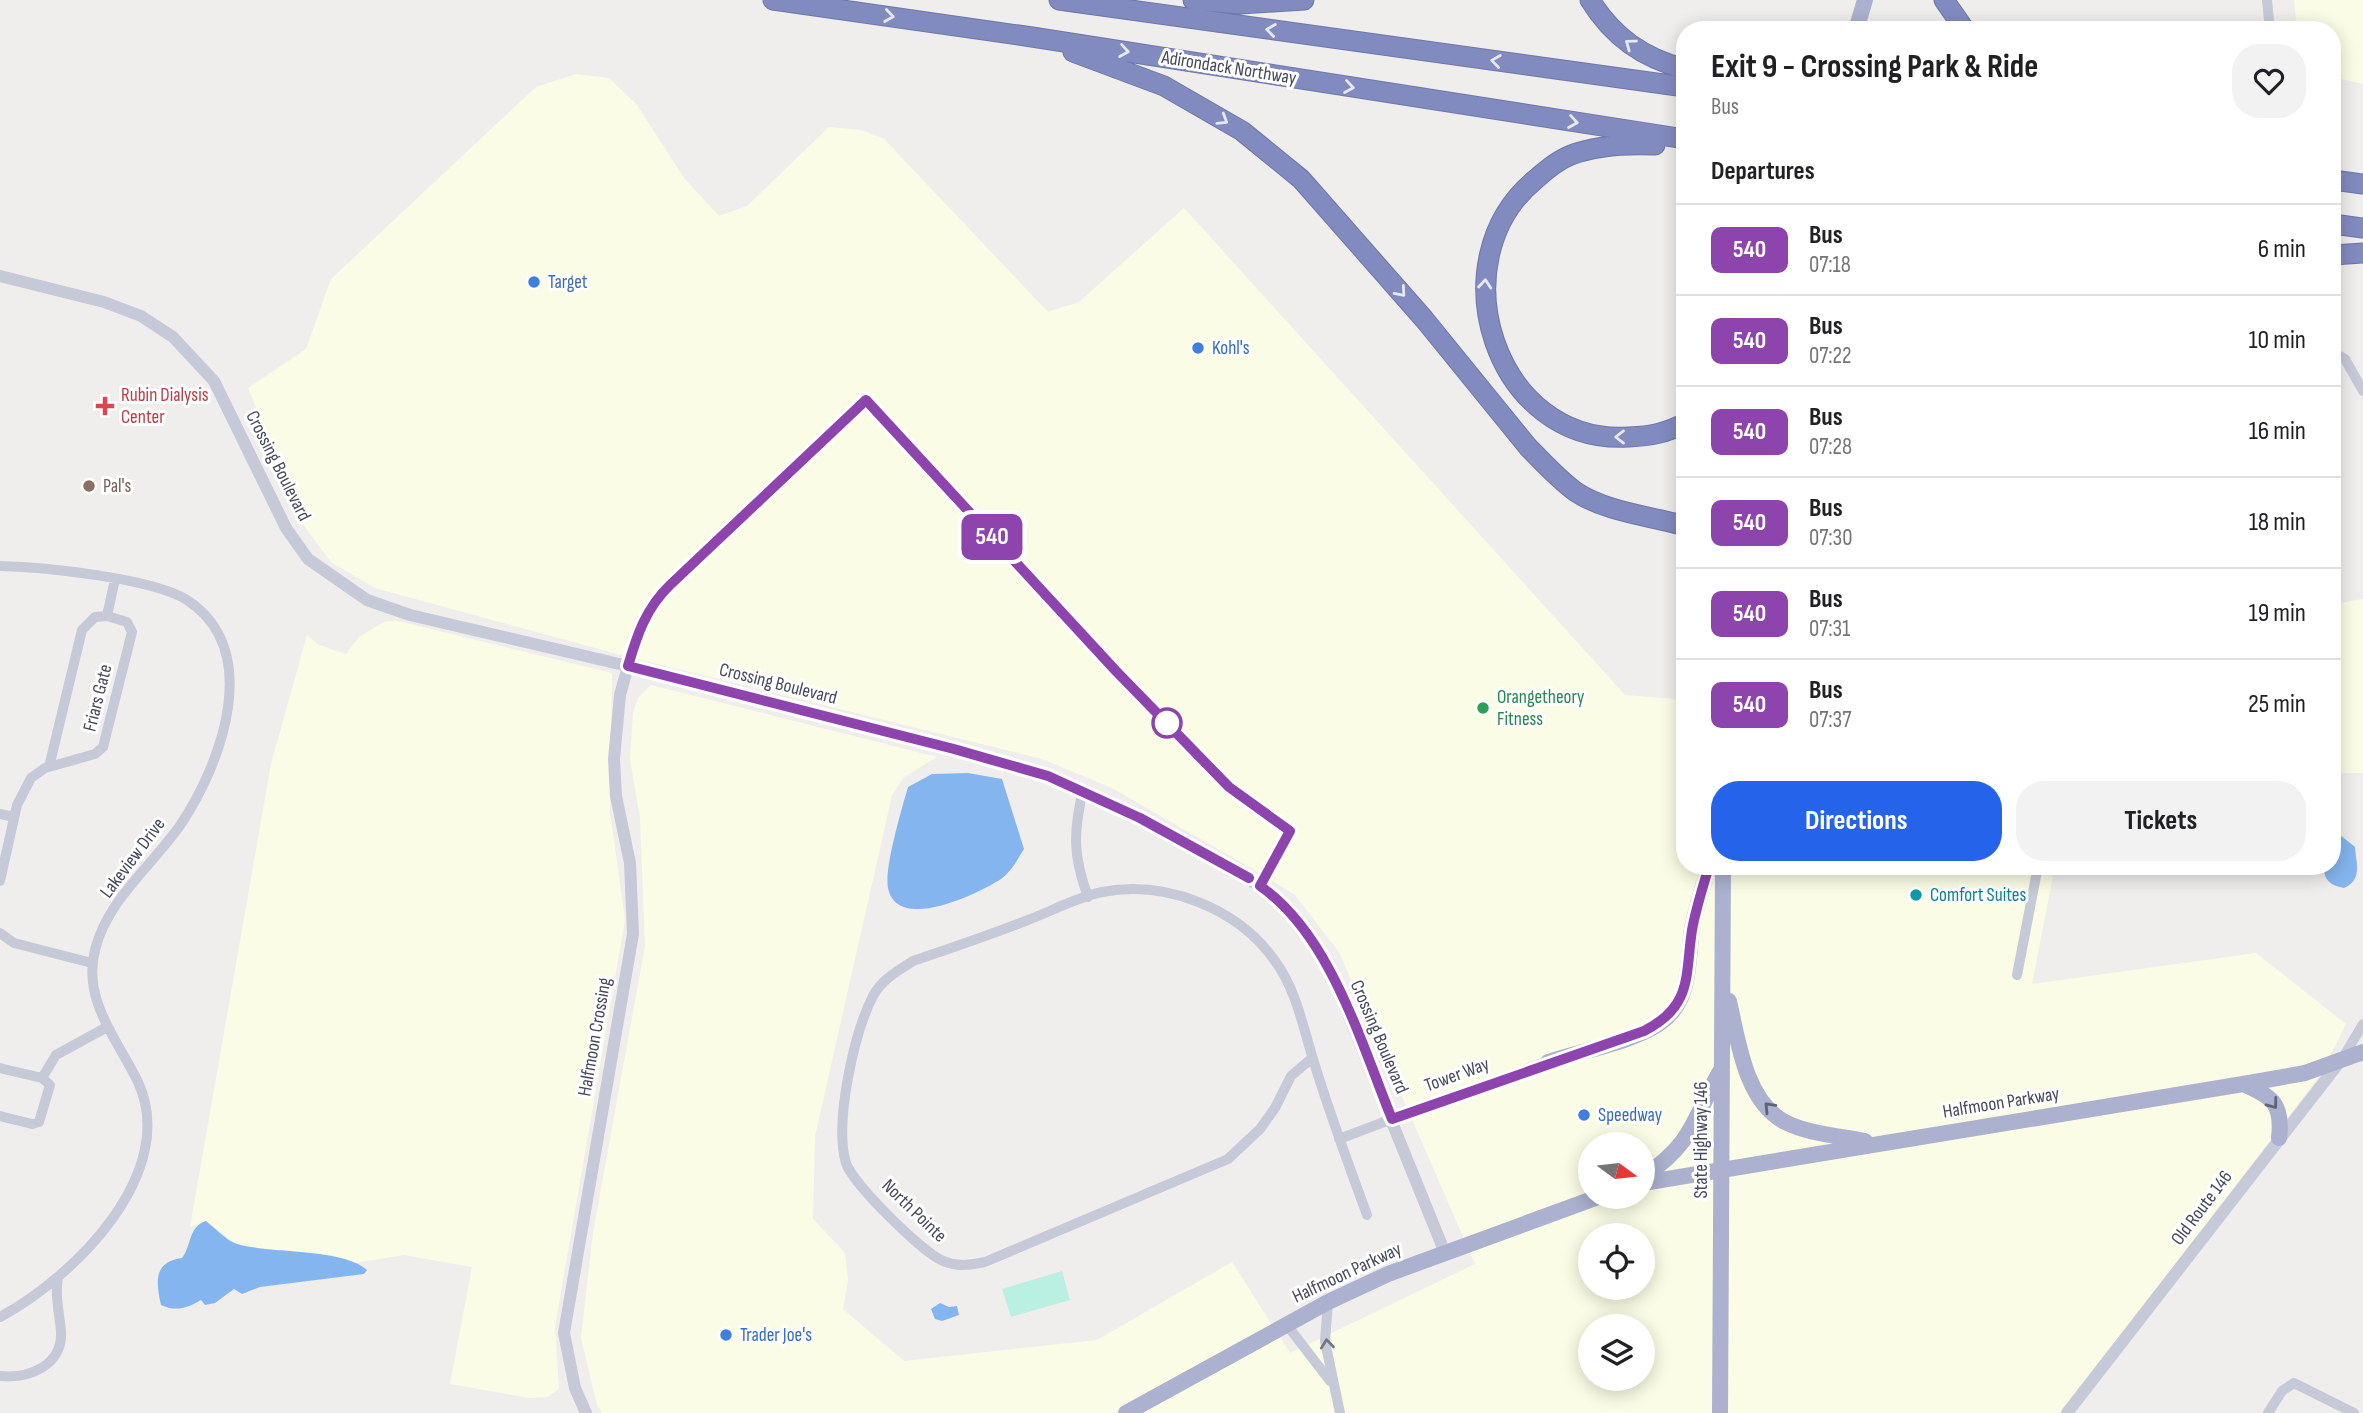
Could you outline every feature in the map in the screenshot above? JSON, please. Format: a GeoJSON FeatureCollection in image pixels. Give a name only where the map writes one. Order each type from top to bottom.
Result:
{"type":"FeatureCollection","features":[{"type":"Feature","properties":{"kind":"highway","name":"Adirondack Northway"},"geometry":{"type":"LineString","coordinates":[[773,0],[1032,37],[1676,138]]}},
{"type":"Feature","properties":{"kind":"highway"},"geometry":{"type":"LineString","coordinates":[[1065,1],[1092,0]]}},
{"type":"Feature","properties":{"kind":"highway"},"geometry":{"type":"LineString","coordinates":[[1192,0],[1240,4],[1304,0]]}},
{"type":"Feature","properties":{"kind":"highway"},"geometry":{"type":"LineString","coordinates":[[1590,0],[1611,29],[1632,47],[1676,65]]}},
{"type":"Feature","properties":{"kind":"highway"},"geometry":{"type":"LineString","coordinates":[[1944,0],[1959,21]]}},
{"type":"Feature","properties":{"kind":"highway"},"geometry":{"type":"LineString","coordinates":[[1065,1],[1676,86]]}},
{"type":"Feature","properties":{"kind":"highway"},"geometry":{"type":"LineString","coordinates":[[1032,37],[1164,86],[1242,131],[1301,179],[1424,319],[1528,447],[1556,475],[1577,492],[1597,502],[1676,523]]}},
{"type":"Feature","properties":{"kind":"highway"},"geometry":{"type":"LineString","coordinates":[[1676,146],[1631,144],[1588,150],[1551,166],[1520,192],[1492,238],[1483,288],[1487,320],[1497,351],[1509,372],[1527,396],[1564,425],[1613,438],[1654,435],[1676,426]]}},
{"type":"Feature","properties":{"kind":"highway"},"geometry":{"type":"LineString","coordinates":[[2341,181],[2363,184]]}},
{"type":"Feature","properties":{"kind":"highway"},"geometry":{"type":"LineString","coordinates":[[2341,225],[2363,228]]}},
{"type":"Feature","properties":{"kind":"highway"},"geometry":{"type":"LineString","coordinates":[[2341,254],[2363,253]]}},
{"type":"Feature","properties":{"kind":"highway"},"geometry":{"type":"LineString","coordinates":[[1664,520],[1676,517]]}},
{"type":"Feature","properties":{"kind":"main road"},"geometry":{"type":"LineString","coordinates":[[1859,21],[1865,0]]}},
{"type":"Feature","properties":{"kind":"main road"},"geometry":{"type":"LineString","coordinates":[[1548,1062],[1644,1031],[1661,1022],[1678,1006],[1686,985],[1692,930],[1707,875]]}},
{"type":"Feature","properties":{"kind":"main road","name":"State Highway 146"},"geometry":{"type":"LineString","coordinates":[[1720,1413],[1723,875]]}},
{"type":"Feature","properties":{"kind":"main road"},"geometry":{"type":"LineString","coordinates":[[1724,978],[1743,1057],[1755,1089],[1770,1110],[1793,1125],[1878,1143]]}},
{"type":"Feature","properties":{"kind":"main road","name":"Halfmoon Parkway"},"geometry":{"type":"LineString","coordinates":[[1656,1181],[2305,1073],[2363,1052]]}},
{"type":"Feature","properties":{"kind":"main road"},"geometry":{"type":"LineString","coordinates":[[1656,1167],[1678,1151],[1687,1139],[1723,1066]]}},
{"type":"Feature","properties":{"kind":"main road"},"geometry":{"type":"LineString","coordinates":[[2243,1084],[2263,1093],[2275,1104],[2281,1120],[2279,1138]]}},
{"type":"Feature","properties":{"kind":"main road","name":"Halfmoon Parkway"},"geometry":{"type":"LineString","coordinates":[[1126,1413],[1328,1302],[1444,1252],[1578,1204]]}},
{"type":"Feature","properties":{"kind":"street"},"geometry":{"type":"LineString","coordinates":[[2267,0],[2269,21]]}},
{"type":"Feature","properties":{"kind":"street","name":"Crossing Boulevard"},"geometry":{"type":"LineString","coordinates":[[0,276],[104,302],[141,316],[173,337],[214,381],[286,528],[309,559],[367,600],[410,615],[628,666],[954,749],[1048,776],[1083,790],[1162,830],[1278,898],[1320,953],[1336,984],[1444,1252]]}},
{"type":"Feature","properties":{"kind":"street"},"geometry":{"type":"LineString","coordinates":[[2341,357],[2345,359],[2363,391]]}},
{"type":"Feature","properties":{"kind":"street","name":"Lakeview Drive"},"geometry":{"type":"LineString","coordinates":[[0,566],[35,567],[115,579],[169,592],[186,600],[208,618],[223,645],[230,678],[229,703],[222,734],[191,807],[122,897],[96,946],[92,963],[96,1000],[144,1098],[147,1144],[137,1178],[117,1212],[58,1277],[0,1317]]}},
{"type":"Feature","properties":{"kind":"street"},"geometry":{"type":"LineString","coordinates":[[107,616],[115,579]]}},
{"type":"Feature","properties":{"kind":"street","name":"Friars Gate"},"geometry":{"type":"LineString","coordinates":[[0,881],[14,817],[31,778],[50,767],[95,754],[103,747],[132,632],[127,622],[107,616],[94,617],[82,630],[50,767]]}},
{"type":"Feature","properties":{"kind":"street","name":"Halfmoon Crossing"},"geometry":{"type":"LineString","coordinates":[[586,1413],[575,1388],[564,1333],[633,934],[631,863],[615,796],[614,759],[620,695],[628,666]]}},
{"type":"Feature","properties":{"kind":"street"},"geometry":{"type":"LineString","coordinates":[[1083,790],[1075,832],[1075,853],[1088,897]]}},
{"type":"Feature","properties":{"kind":"street"},"geometry":{"type":"LineString","coordinates":[[0,814],[14,817]]}},
{"type":"Feature","properties":{"kind":"street"},"geometry":{"type":"LineString","coordinates":[[2017,975],[2036,875]]}},
{"type":"Feature","properties":{"kind":"street","name":"North Pointe"},"geometry":{"type":"LineString","coordinates":[[1312,1058],[1292,1076],[1275,1108],[1245,1147],[1207,1170],[985,1262],[963,1266],[942,1261],[927,1251],[885,1211],[847,1167],[842,1148],[845,1107],[855,1048],[873,996],[886,978],[913,961],[1088,897],[1133,888],[1157,889],[1195,900],[1240,924],[1259,940],[1277,962],[1300,1017],[1339,1139],[1367,1215]]}},
{"type":"Feature","properties":{"kind":"street"},"geometry":{"type":"LineString","coordinates":[[0,933],[14,943],[92,963]]}},
{"type":"Feature","properties":{"kind":"street","name":"Old Route 146"},"geometry":{"type":"LineString","coordinates":[[2067,1413],[2342,1059],[2363,1024]]}},
{"type":"Feature","properties":{"kind":"street"},"geometry":{"type":"LineString","coordinates":[[42,1078],[56,1055],[107,1027]]}},
{"type":"Feature","properties":{"kind":"street","name":"Tower Way"},"geometry":{"type":"LineString","coordinates":[[1339,1139],[1548,1062]]}},
{"type":"Feature","properties":{"kind":"street"},"geometry":{"type":"LineString","coordinates":[[0,1068],[42,1078],[50,1085],[39,1122],[32,1124],[0,1116]]}},
{"type":"Feature","properties":{"kind":"street"},"geometry":{"type":"LineString","coordinates":[[0,1376],[15,1377],[35,1373],[56,1352],[61,1331],[55,1305],[58,1277]]}},
{"type":"Feature","properties":{"kind":"street"},"geometry":{"type":"LineString","coordinates":[[1328,1302],[1325,1341],[1340,1413]]}},
{"type":"Feature","properties":{"kind":"street"},"geometry":{"type":"LineString","coordinates":[[1287,1325],[1334,1386]]}},
{"type":"Feature","properties":{"kind":"street"},"geometry":{"type":"LineString","coordinates":[[2268,1413],[2282,1391],[2294,1383],[2354,1413]]}},
{"type":"Feature","properties":{"kind":"shaded area"},"geometry":{"type":"Polygon","coordinates":[[[2294,0],[2363,0],[2363,84],[2341,79],[2341,21],[2296,21],[2294,0]]]}},
{"type":"Feature","properties":{"kind":"shaded area"},"geometry":{"type":"Polygon","coordinates":[[[576,74],[609,78],[637,105],[684,178],[719,216],[747,206],[829,127],[862,130],[884,139],[1048,312],[1079,302],[1184,208],[1625,695],[1676,699],[1676,875],[2053,875],[2032,984],[2256,953],[2346,1024],[2321,1074],[2061,1413],[602,1413],[597,1405],[581,1338],[593,1233],[645,946],[640,818],[630,759],[633,713],[638,698],[651,685],[937,757],[904,777],[892,795],[815,1136],[813,1219],[845,1253],[848,1280],[843,1309],[904,1361],[1097,1340],[1232,1262],[1290,1353],[1475,1264],[1339,952],[1295,895],[1112,788],[1042,759],[621,655],[375,588],[331,562],[304,526],[248,388],[306,349],[331,279],[536,87],[576,74]]]}},
{"type":"Feature","properties":{"kind":"shaded area"},"geometry":{"type":"Polygon","coordinates":[[[2363,599],[2363,773],[2341,773],[2341,603],[2363,599]]]}},
{"type":"Feature","properties":{"kind":"shaded area"},"geometry":{"type":"Polygon","coordinates":[[[386,621],[398,621],[612,673],[610,812],[625,920],[555,1327],[559,1389],[547,1397],[530,1398],[450,1384],[472,1267],[404,1255],[355,1263],[316,1253],[278,1252],[235,1243],[206,1221],[190,1227],[271,764],[307,635],[319,645],[346,654],[359,637],[386,621]]]}},
{"type":"Feature","properties":{"kind":"green space"},"geometry":{"type":"Polygon","coordinates":[[[1062,1271],[1070,1300],[1011,1317],[1002,1289],[1062,1271]]]}},
{"type":"Feature","properties":{"kind":"water"},"geometry":{"type":"Polygon","coordinates":[[[968,773],[1002,779],[1024,849],[1005,876],[990,886],[939,906],[906,908],[894,901],[887,879],[894,838],[908,787],[932,774],[968,773]]]}},
{"type":"Feature","properties":{"kind":"water"},"geometry":{"type":"Polygon","coordinates":[[[2341,836],[2355,847],[2356,876],[2350,885],[2344,888],[2335,886],[2325,875],[2341,875],[2341,836]]]}},
{"type":"Feature","properties":{"kind":"water"},"geometry":{"type":"Polygon","coordinates":[[[206,1221],[237,1244],[341,1258],[367,1270],[364,1274],[260,1287],[242,1294],[234,1289],[215,1303],[205,1305],[201,1300],[181,1308],[161,1305],[158,1281],[161,1269],[173,1260],[182,1258],[196,1227],[206,1221]]]}},
{"type":"Feature","properties":{"kind":"water"},"geometry":{"type":"Polygon","coordinates":[[[940,1303],[949,1307],[957,1306],[959,1315],[942,1321],[935,1319],[931,1309],[940,1303]]]}},
{"type":"Feature","properties":{"kind":"bus line","name":"540"},"geometry":{"type":"LineString","coordinates":[[1249,878],[1140,818],[1048,776],[954,749],[628,666],[640,626],[657,598],[699,556],[755,507],[783,477],[866,400],[1116,671],[1229,787],[1268,818],[1290,831],[1260,886],[1278,898],[1320,953],[1336,984],[1392,1119],[1548,1062],[1644,1031],[1661,1022],[1678,1006],[1686,985],[1692,930],[1706,875]]}},
{"type":"Feature","properties":{"kind":"place","name":"Target"},"geometry":{"type":"Point","coordinates":[534,282]}},
{"type":"Feature","properties":{"kind":"place","name":"Kohl's"},"geometry":{"type":"Point","coordinates":[1198,348]}},
{"type":"Feature","properties":{"kind":"place","name":"Rubin Dialysis Center"},"geometry":{"type":"Point","coordinates":[105,406]}},
{"type":"Feature","properties":{"kind":"place","name":"Pal's"},"geometry":{"type":"Point","coordinates":[89,486]}},
{"type":"Feature","properties":{"kind":"place","name":"Orangetheory Fitness"},"geometry":{"type":"Point","coordinates":[1483,708]}},
{"type":"Feature","properties":{"kind":"place","name":"Comfort Suites"},"geometry":{"type":"Point","coordinates":[1916,895]}},
{"type":"Feature","properties":{"kind":"place","name":"Speedway"},"geometry":{"type":"Point","coordinates":[1584,1115]}},
{"type":"Feature","properties":{"kind":"place","name":"Trader Joe's"},"geometry":{"type":"Point","coordinates":[726,1335]}}]}
